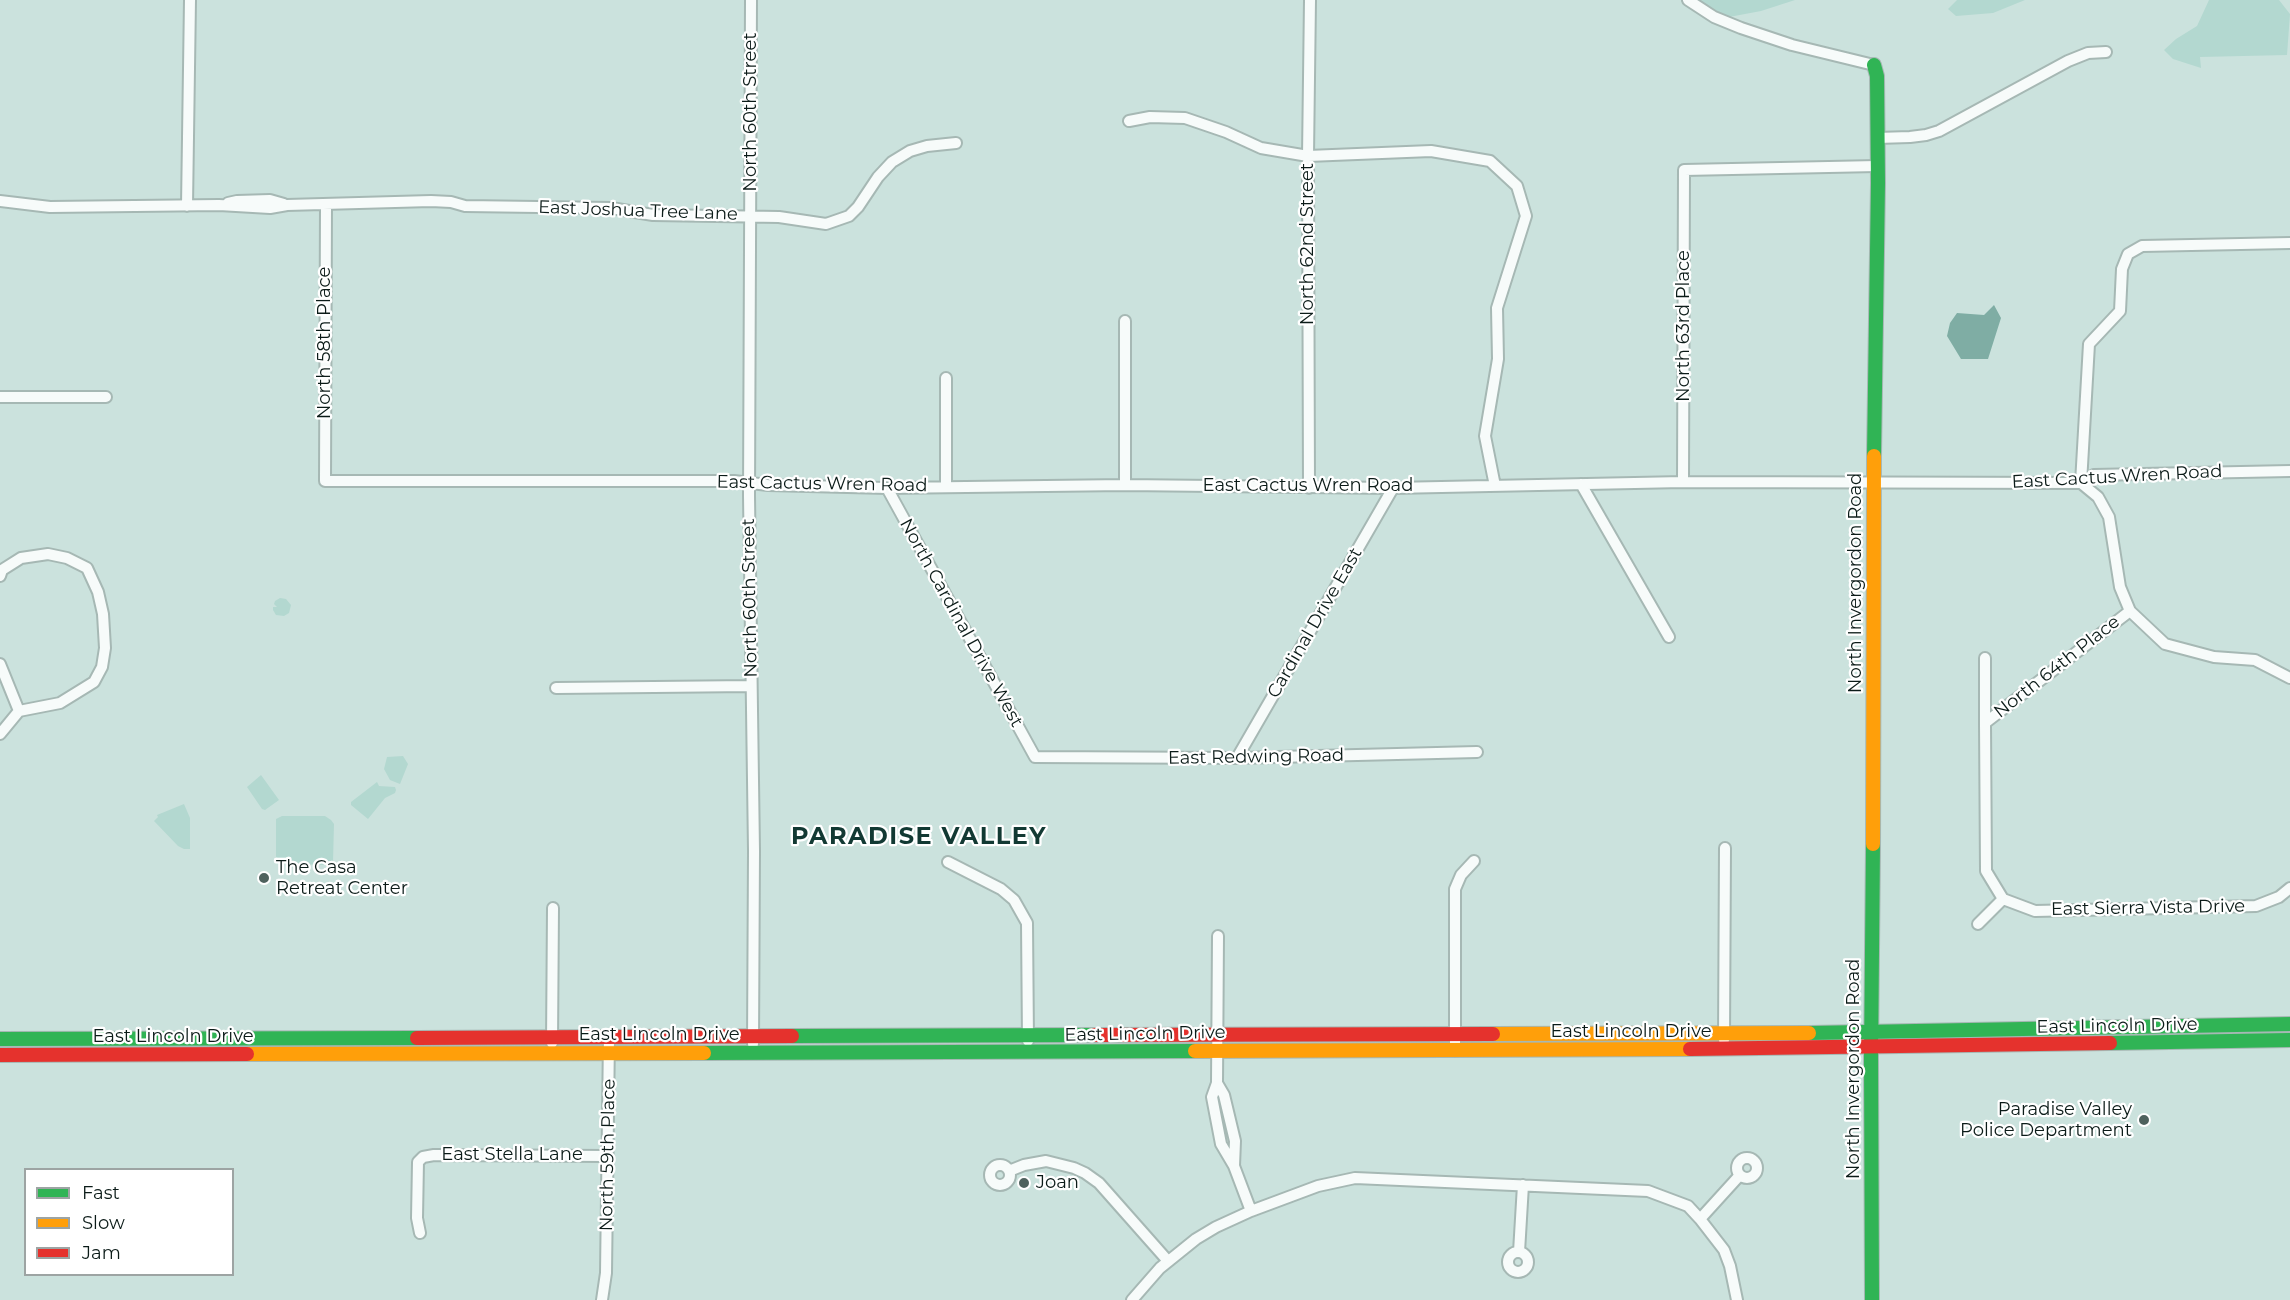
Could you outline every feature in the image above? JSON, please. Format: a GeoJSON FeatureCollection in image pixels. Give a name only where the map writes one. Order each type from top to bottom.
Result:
{"type":"FeatureCollection","features":[{"type":"Feature","properties":{"kind":"main road","name":"North Invergordon Road"},"geometry":{"type":"LineString","coordinates":[[1872,1300],[1871,1049],[1877,166],[1875,65]]}},
{"type":"Feature","properties":{"kind":"main road","name":"East Lincoln Drive"},"geometry":{"type":"LineString","coordinates":[[0,1040],[1872,1033],[2290,1023]]}},
{"type":"Feature","properties":{"kind":"main road"},"geometry":{"type":"LineString","coordinates":[[2230,1025],[2231,1041]]}},
{"type":"Feature","properties":{"kind":"main road"},"geometry":{"type":"LineString","coordinates":[[2035,1030],[2036,1046]]}},
{"type":"Feature","properties":{"kind":"main road"},"geometry":{"type":"LineString","coordinates":[[876,1037],[876,1053]]}},
{"type":"Feature","properties":{"kind":"main road","name":"East Lincoln Drive"},"geometry":{"type":"LineString","coordinates":[[0,1055],[1871,1049],[2290,1040]]}},
{"type":"Feature","properties":{"kind":"street"},"geometry":{"type":"LineString","coordinates":[[188,206],[190,0]]}},
{"type":"Feature","properties":{"kind":"street","name":"North 60th Street"},"geometry":{"type":"LineString","coordinates":[[751,0],[749,483],[754,851],[753,1052]]}},
{"type":"Feature","properties":{"kind":"street","name":"North 62nd Street"},"geometry":{"type":"LineString","coordinates":[[1309,488],[1310,0]]}},
{"type":"Feature","properties":{"kind":"street","name":"North Invergordon Road"},"geometry":{"type":"LineString","coordinates":[[1688,0],[1714,17],[1741,28],[1792,45],[1875,65]]}},
{"type":"Feature","properties":{"kind":"street"},"geometry":{"type":"LineString","coordinates":[[1877,138],[1918,136],[1939,130],[2067,61],[2088,53],[2106,52]]}},
{"type":"Feature","properties":{"kind":"street"},"geometry":{"type":"LineString","coordinates":[[1130,121],[1150,117],[1185,118],[1226,132],[1261,148],[1308,156],[1431,151],[1490,161],[1517,186],[1526,216],[1497,308],[1498,359],[1485,436],[1495,486]]}},
{"type":"Feature","properties":{"kind":"street","name":"East Joshua Tree Lane"},"geometry":{"type":"LineString","coordinates":[[0,201],[50,207],[219,205],[259,200],[270,200],[287,205],[431,201],[451,202],[465,206],[611,208],[653,215],[779,217],[826,225],[849,216],[892,162],[910,151],[956,142]]}},
{"type":"Feature","properties":{"kind":"street","name":"North 63rd Place"},"geometry":{"type":"LineString","coordinates":[[1683,482],[1684,170],[1877,166]]}},
{"type":"Feature","properties":{"kind":"street","name":"North 58th Place"},"geometry":{"type":"LineString","coordinates":[[325,481],[326,204]]}},
{"type":"Feature","properties":{"kind":"street"},"geometry":{"type":"LineString","coordinates":[[2290,243],[2142,246],[2128,254],[2122,269],[2120,311],[2089,344],[2081,483],[2098,497],[2109,517],[2120,587],[2130,611],[2165,644],[2214,657],[2255,660],[2290,677]]}},
{"type":"Feature","properties":{"kind":"street"},"geometry":{"type":"LineString","coordinates":[[1125,321],[1125,485]]}},
{"type":"Feature","properties":{"kind":"street"},"geometry":{"type":"LineString","coordinates":[[946,378],[946,486]]}},
{"type":"Feature","properties":{"kind":"street"},"geometry":{"type":"LineString","coordinates":[[0,397],[106,397]]}},
{"type":"Feature","properties":{"kind":"street","name":"East Cactus Wren Road"},"geometry":{"type":"LineString","coordinates":[[325,481],[734,481],[768,485],[887,488],[1125,485],[1393,488],[1683,482],[2081,483],[2094,475],[2290,471]]}},
{"type":"Feature","properties":{"kind":"street"},"geometry":{"type":"LineString","coordinates":[[1581,484],[1669,637]]}},
{"type":"Feature","properties":{"kind":"street","name":"North Cardinal Drive West"},"geometry":{"type":"LineString","coordinates":[[887,488],[1035,757]]}},
{"type":"Feature","properties":{"kind":"street","name":"Cardinal Drive East"},"geometry":{"type":"LineString","coordinates":[[1237,758],[1393,488]]}},
{"type":"Feature","properties":{"kind":"street"},"geometry":{"type":"LineString","coordinates":[[0,576],[2,570],[21,558],[48,554],[67,558],[87,568],[98,592],[103,614],[105,648],[102,667],[94,682],[60,703],[18,711],[0,734]]}},
{"type":"Feature","properties":{"kind":"street","name":"North 64th Place"},"geometry":{"type":"LineString","coordinates":[[1985,723],[2130,611]]}},
{"type":"Feature","properties":{"kind":"street","name":"North 64th Place"},"geometry":{"type":"LineString","coordinates":[[1985,658],[1986,871],[2003,899]]}},
{"type":"Feature","properties":{"kind":"street"},"geometry":{"type":"LineString","coordinates":[[0,664],[18,711]]}},
{"type":"Feature","properties":{"kind":"street"},"geometry":{"type":"LineString","coordinates":[[556,688],[751,686]]}},
{"type":"Feature","properties":{"kind":"street","name":"East Redwing Road"},"geometry":{"type":"LineString","coordinates":[[1035,757],[1237,758],[1477,752]]}},
{"type":"Feature","properties":{"kind":"street"},"geometry":{"type":"LineString","coordinates":[[1723,1049],[1725,848]]}},
{"type":"Feature","properties":{"kind":"street"},"geometry":{"type":"LineString","coordinates":[[1455,1051],[1455,889],[1461,875],[1474,861]]}},
{"type":"Feature","properties":{"kind":"street"},"geometry":{"type":"LineString","coordinates":[[948,862],[1001,889],[1014,900],[1027,923],[1028,1053]]}},
{"type":"Feature","properties":{"kind":"street","name":"East Sierra Vista Drive"},"geometry":{"type":"LineString","coordinates":[[2003,899],[2035,910],[2256,906],[2279,897],[2290,888]]}},
{"type":"Feature","properties":{"kind":"street"},"geometry":{"type":"LineString","coordinates":[[1978,924],[2003,899]]}},
{"type":"Feature","properties":{"kind":"street"},"geometry":{"type":"LineString","coordinates":[[552,908],[552,1053]]}},
{"type":"Feature","properties":{"kind":"street"},"geometry":{"type":"LineString","coordinates":[[1218,936],[1217,1083],[1212,1097],[1221,1144],[1234,1166],[1251,1210]]}},
{"type":"Feature","properties":{"kind":"street","name":"North 59th Place"},"geometry":{"type":"LineString","coordinates":[[602,1300],[606,1274],[609,1037]]}},
{"type":"Feature","properties":{"kind":"street","name":"East Stella Lane"},"geometry":{"type":"LineString","coordinates":[[420,1233],[417,1218],[418,1162],[423,1157],[434,1155],[607,1155]]}},
{"type":"Feature","properties":{"kind":"street"},"geometry":{"type":"LineString","coordinates":[[1009,1170],[1046,1161],[1085,1173],[1099,1184],[1168,1261]]}},
{"type":"Feature","properties":{"kind":"street"},"geometry":{"type":"LineString","coordinates":[[1700,1219],[1740,1175]]}},
{"type":"Feature","properties":{"kind":"street"},"geometry":{"type":"LineString","coordinates":[[1132,1300],[1168,1261],[1196,1239],[1251,1210],[1318,1186],[1355,1178],[1648,1191],[1688,1206],[1700,1219],[1724,1250],[1737,1300]]}},
{"type":"Feature","properties":{"kind":"street"},"geometry":{"type":"LineString","coordinates":[[1519,1252],[1523,1185]]}},
{"type":"Feature","properties":{"kind":"street","name":"North 59th Place"},"geometry":{"type":"LineString","coordinates":[[606,1274],[611,1300]]}},
{"type":"Feature","properties":{"kind":"shaded area"},"geometry":{"type":"Polygon","coordinates":[[[1697,0],[1795,0],[1761,11],[1729,17],[1697,0]]]}},
{"type":"Feature","properties":{"kind":"shaded area"},"geometry":{"type":"Polygon","coordinates":[[[1957,0],[2025,0],[1993,13],[1956,16],[1948,9],[1957,0]]]}},
{"type":"Feature","properties":{"kind":"shaded area"},"geometry":{"type":"Polygon","coordinates":[[[2209,0],[2279,0],[2290,14],[2287,55],[2200,57],[2201,68],[2173,59],[2164,50],[2176,39],[2197,26],[2209,0]]]}},
{"type":"Feature","properties":{"kind":"shaded area"},"geometry":{"type":"Polygon","coordinates":[[[1994,305],[2001,318],[1988,359],[1961,359],[1947,336],[1950,323],[1957,313],[1984,315],[1994,305]]]}},
{"type":"Feature","properties":{"kind":"shaded area"},"geometry":{"type":"Polygon","coordinates":[[[280,598],[286,599],[291,605],[289,613],[284,616],[276,615],[273,610],[273,607],[277,607],[274,604],[275,601],[280,598]]]}},
{"type":"Feature","properties":{"kind":"shaded area"},"geometry":{"type":"Polygon","coordinates":[[[403,756],[408,764],[400,784],[390,780],[384,769],[387,757],[403,756]]]}},
{"type":"Feature","properties":{"kind":"shaded area"},"geometry":{"type":"Polygon","coordinates":[[[261,775],[279,800],[265,810],[247,787],[261,775]]]}},
{"type":"Feature","properties":{"kind":"shaded area"},"geometry":{"type":"Polygon","coordinates":[[[377,782],[379,786],[395,787],[396,790],[395,793],[385,798],[368,819],[351,805],[351,802],[377,782]]]}},
{"type":"Feature","properties":{"kind":"shaded area"},"geometry":{"type":"Polygon","coordinates":[[[184,804],[190,818],[190,849],[178,846],[154,821],[157,815],[184,804]]]}},
{"type":"Feature","properties":{"kind":"shaded area"},"geometry":{"type":"Polygon","coordinates":[[[282,816],[325,816],[331,820],[334,824],[333,862],[329,865],[288,864],[276,857],[276,819],[282,816]]]}},
{"type":"Feature","properties":{"kind":"traffic: fast"},"geometry":{"type":"LineString","coordinates":[[1874,65],[1877,76],[1878,183],[1874,456]]}},
{"type":"Feature","properties":{"kind":"traffic: fast"},"geometry":{"type":"LineString","coordinates":[[1872,1300],[1873,844]]}},
{"type":"Feature","properties":{"kind":"traffic: fast"},"geometry":{"type":"LineString","coordinates":[[1809,1033],[2290,1024]]}},
{"type":"Feature","properties":{"kind":"traffic: fast"},"geometry":{"type":"LineString","coordinates":[[792,1036],[1094,1035]]}},
{"type":"Feature","properties":{"kind":"traffic: fast"},"geometry":{"type":"LineString","coordinates":[[0,1039],[417,1038]]}},
{"type":"Feature","properties":{"kind":"traffic: fast"},"geometry":{"type":"LineString","coordinates":[[2110,1043],[2290,1040]]}},
{"type":"Feature","properties":{"kind":"traffic: fast"},"geometry":{"type":"LineString","coordinates":[[704,1053],[1195,1051]]}},
{"type":"Feature","properties":{"kind":"traffic: slow"},"geometry":{"type":"LineString","coordinates":[[1873,844],[1874,456]]}},
{"type":"Feature","properties":{"kind":"traffic: slow"},"geometry":{"type":"LineString","coordinates":[[1493,1034],[1809,1033]]}},
{"type":"Feature","properties":{"kind":"traffic: slow"},"geometry":{"type":"LineString","coordinates":[[1195,1051],[1690,1049]]}},
{"type":"Feature","properties":{"kind":"traffic: slow"},"geometry":{"type":"LineString","coordinates":[[247,1054],[704,1053]]}},
{"type":"Feature","properties":{"kind":"traffic: jam"},"geometry":{"type":"LineString","coordinates":[[1094,1035],[1493,1034]]}},
{"type":"Feature","properties":{"kind":"traffic: jam"},"geometry":{"type":"LineString","coordinates":[[417,1038],[792,1036]]}},
{"type":"Feature","properties":{"kind":"traffic: jam"},"geometry":{"type":"LineString","coordinates":[[1690,1049],[2110,1043]]}},
{"type":"Feature","properties":{"kind":"traffic: jam"},"geometry":{"type":"LineString","coordinates":[[0,1055],[247,1054]]}},
{"type":"Feature","properties":{"kind":"place","name":"The Casa Retreat Center"},"geometry":{"type":"Point","coordinates":[264,878]}},
{"type":"Feature","properties":{"kind":"place","name":"Paradise Valley Police Department"},"geometry":{"type":"Point","coordinates":[2144,1120]}},
{"type":"Feature","properties":{"kind":"place","name":"Joan"},"geometry":{"type":"Point","coordinates":[1024,1183]}},
{"type":"Feature","properties":{"kind":"district","name":"PARADISE VALLEY"},"geometry":{"type":"Point","coordinates":[919,837]}}]}
